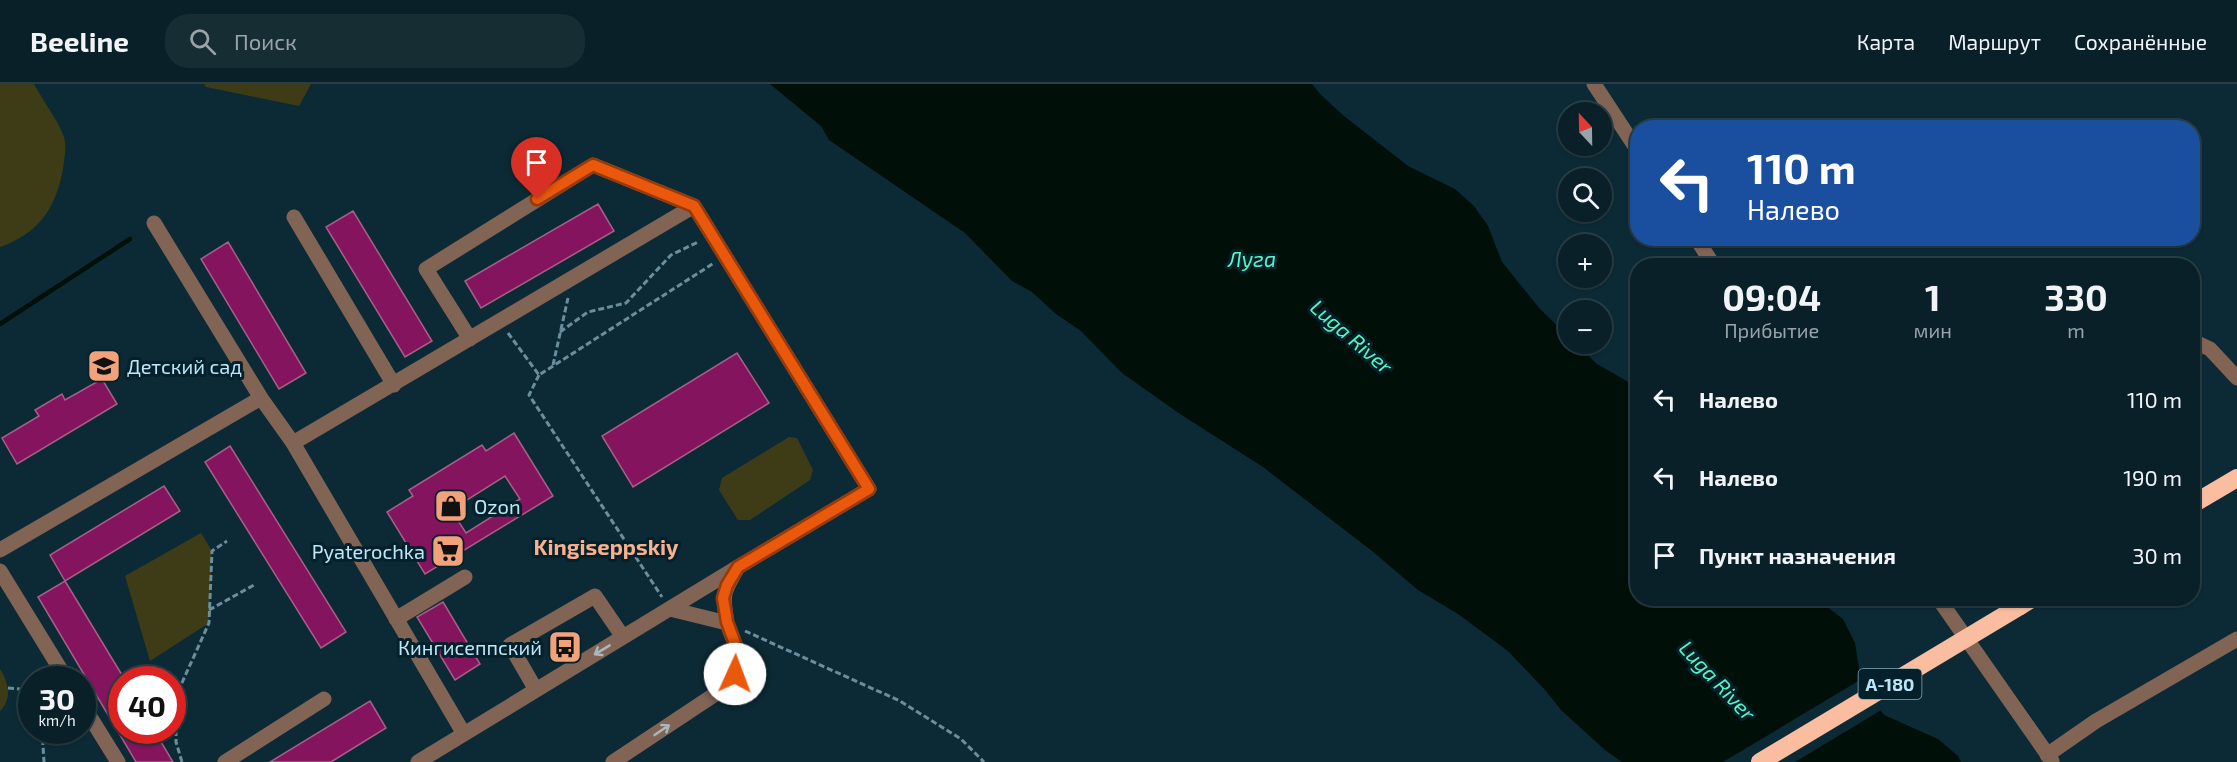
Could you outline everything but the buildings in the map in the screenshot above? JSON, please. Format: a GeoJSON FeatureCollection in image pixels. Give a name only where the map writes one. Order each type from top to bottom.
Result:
{"type":"FeatureCollection","features":[{"type":"Feature","properties":{"kind":"highway"},"geometry":{"type":"LineString","coordinates":[[2200,500],[2237,478]]}},
{"type":"Feature","properties":{"kind":"highway","name":"А-180"},"geometry":{"type":"LineString","coordinates":[[1760,762],[2019,606]]}},
{"type":"Feature","properties":{"kind":"street"},"geometry":{"type":"LineString","coordinates":[[1594,84],[1630,139]]}},
{"type":"Feature","properties":{"kind":"street"},"geometry":{"type":"LineString","coordinates":[[418,762],[869,489],[694,206],[593,165],[426,269],[470,339]]}},
{"type":"Feature","properties":{"kind":"street"},"geometry":{"type":"LineString","coordinates":[[293,443],[694,206]]}},
{"type":"Feature","properties":{"kind":"street"},"geometry":{"type":"LineString","coordinates":[[294,217],[394,385]]}},
{"type":"Feature","properties":{"kind":"street"},"geometry":{"type":"LineString","coordinates":[[154,223],[261,398],[293,443],[464,734]]}},
{"type":"Feature","properties":{"kind":"street"},"geometry":{"type":"LineString","coordinates":[[2200,344],[2210,349],[2237,378]]}},
{"type":"Feature","properties":{"kind":"street"},"geometry":{"type":"LineString","coordinates":[[0,550],[261,398]]}},
{"type":"Feature","properties":{"kind":"street"},"geometry":{"type":"LineString","coordinates":[[2217,490],[2237,470]]}},
{"type":"Feature","properties":{"kind":"street"},"geometry":{"type":"LineString","coordinates":[[2217,490],[2237,484]]}},
{"type":"Feature","properties":{"kind":"street"},"geometry":{"type":"LineString","coordinates":[[613,762],[720,691],[735,674],[740,657],[727,622],[723,598],[727,585],[738,567]]}},
{"type":"Feature","properties":{"kind":"street"},"geometry":{"type":"LineString","coordinates":[[0,571],[58,666]]}},
{"type":"Feature","properties":{"kind":"street"},"geometry":{"type":"LineString","coordinates":[[396,619],[465,577]]}},
{"type":"Feature","properties":{"kind":"street"},"geometry":{"type":"LineString","coordinates":[[536,690],[510,645],[595,596],[623,637]]}},
{"type":"Feature","properties":{"kind":"street"},"geometry":{"type":"LineString","coordinates":[[1944,606],[2050,758],[2096,721],[2237,639]]}},
{"type":"Feature","properties":{"kind":"street"},"geometry":{"type":"LineString","coordinates":[[670,609],[727,622]]}},
{"type":"Feature","properties":{"kind":"street"},"geometry":{"type":"LineString","coordinates":[[225,762],[324,699]]}},
{"type":"Feature","properties":{"kind":"street"},"geometry":{"type":"LineString","coordinates":[[96,727],[118,762]]}},
{"type":"Feature","properties":{"kind":"path"},"geometry":{"type":"LineString","coordinates":[[560,332],[588,312],[626,303],[671,255],[701,240],[705,248]]}},
{"type":"Feature","properties":{"kind":"path"},"geometry":{"type":"LineString","coordinates":[[670,609],[529,395],[539,375],[714,263],[709,255]]}},
{"type":"Feature","properties":{"kind":"path"},"geometry":{"type":"LineString","coordinates":[[552,367],[573,278]]}},
{"type":"Feature","properties":{"kind":"path"},"geometry":{"type":"LineString","coordinates":[[500,322],[539,375]]}},
{"type":"Feature","properties":{"kind":"path"},"geometry":{"type":"LineString","coordinates":[[182,762],[176,742],[176,696],[209,623],[212,551],[227,541]]}},
{"type":"Feature","properties":{"kind":"path"},"geometry":{"type":"LineString","coordinates":[[209,610],[254,585]]}},
{"type":"Feature","properties":{"kind":"path"},"geometry":{"type":"LineString","coordinates":[[727,622],[900,701],[962,739],[984,762]]}},
{"type":"Feature","properties":{"kind":"path"},"geometry":{"type":"LineString","coordinates":[[8,688],[18,689]]}},
{"type":"Feature","properties":{"kind":"path"},"geometry":{"type":"LineString","coordinates":[[43,744],[44,762]]}},
{"type":"Feature","properties":{"kind":"shaded area"},"geometry":{"type":"Polygon","coordinates":[[[0,84],[34,84],[62,131],[65,149],[56,196],[43,218],[25,235],[0,247],[0,84]]]}},
{"type":"Feature","properties":{"kind":"shaded area"},"geometry":{"type":"Polygon","coordinates":[[[204,84],[311,84],[299,106],[206,87],[204,84]]]}},
{"type":"Feature","properties":{"kind":"shaded area"},"geometry":{"type":"Polygon","coordinates":[[[789,437],[797,438],[813,470],[810,480],[750,520],[738,520],[719,490],[722,478],[789,437]]]}},
{"type":"Feature","properties":{"kind":"shaded area"},"geometry":{"type":"Polygon","coordinates":[[[201,533],[212,551],[209,623],[150,661],[125,576],[201,533]]]}},
{"type":"Feature","properties":{"kind":"shaded area"},"geometry":{"type":"Polygon","coordinates":[[[0,669],[5,679],[8,696],[0,711],[0,669]]]}},
{"type":"Feature","properties":{"kind":"water","name":"Луга"},"geometry":{"type":"Polygon","coordinates":[[[770,84],[1312,84],[1344,116],[1408,166],[1455,189],[1474,206],[1488,226],[1502,262],[1540,309],[1558,326],[1558,354],[1586,354],[1597,364],[1630,383],[1630,606],[1826,606],[1843,619],[1855,643],[1859,668],[1869,696],[1884,715],[1938,739],[1958,756],[1961,762],[1622,762],[1605,750],[1561,710],[1508,651],[1458,614],[1418,590],[1372,551],[1263,467],[1180,414],[1122,373],[1081,331],[1056,314],[1032,292],[1012,281],[965,233],[829,140],[821,126],[770,84]]]}},
{"type":"Feature","properties":{"kind":"pier"},"geometry":{"type":"Polygon","coordinates":[[[1865,677],[1872,695],[1883,709],[1795,762],[1723,762],[1865,677]]]}},
{"type":"Feature","properties":{"kind":"waterway"},"geometry":{"type":"LineString","coordinates":[[0,324],[130,239]]}},
{"type":"Feature","properties":{"kind":"place","name":"Детский сад"},"geometry":{"type":"Point","coordinates":[104,366]}},
{"type":"Feature","properties":{"kind":"place","name":"Ozon"},"geometry":{"type":"Point","coordinates":[451,506]}},
{"type":"Feature","properties":{"kind":"place","name":"Pyaterochka"},"geometry":{"type":"Point","coordinates":[448,551]}},
{"type":"Feature","properties":{"kind":"place","name":"Кингисеппский"},"geometry":{"type":"Point","coordinates":[565,647]}},
{"type":"Feature","properties":{"kind":"district","name":"Kingiseppskiy"},"geometry":{"type":"Point","coordinates":[606,546]}},
{"type":"Feature","properties":{"kind":"route"},"geometry":{"type":"LineString","coordinates":[[537,199],[593,165],[694,206],[869,489],[738,567],[727,585],[723,598],[727,622],[740,657],[735,674]]}},
{"type":"Feature","properties":{"kind":"water label","name":"Luga River"},"geometry":{"type":"Point","coordinates":[1352,336]}},
{"type":"Feature","properties":{"kind":"water label","name":"Luga River"},"geometry":{"type":"Point","coordinates":[1718,680]}}]}
